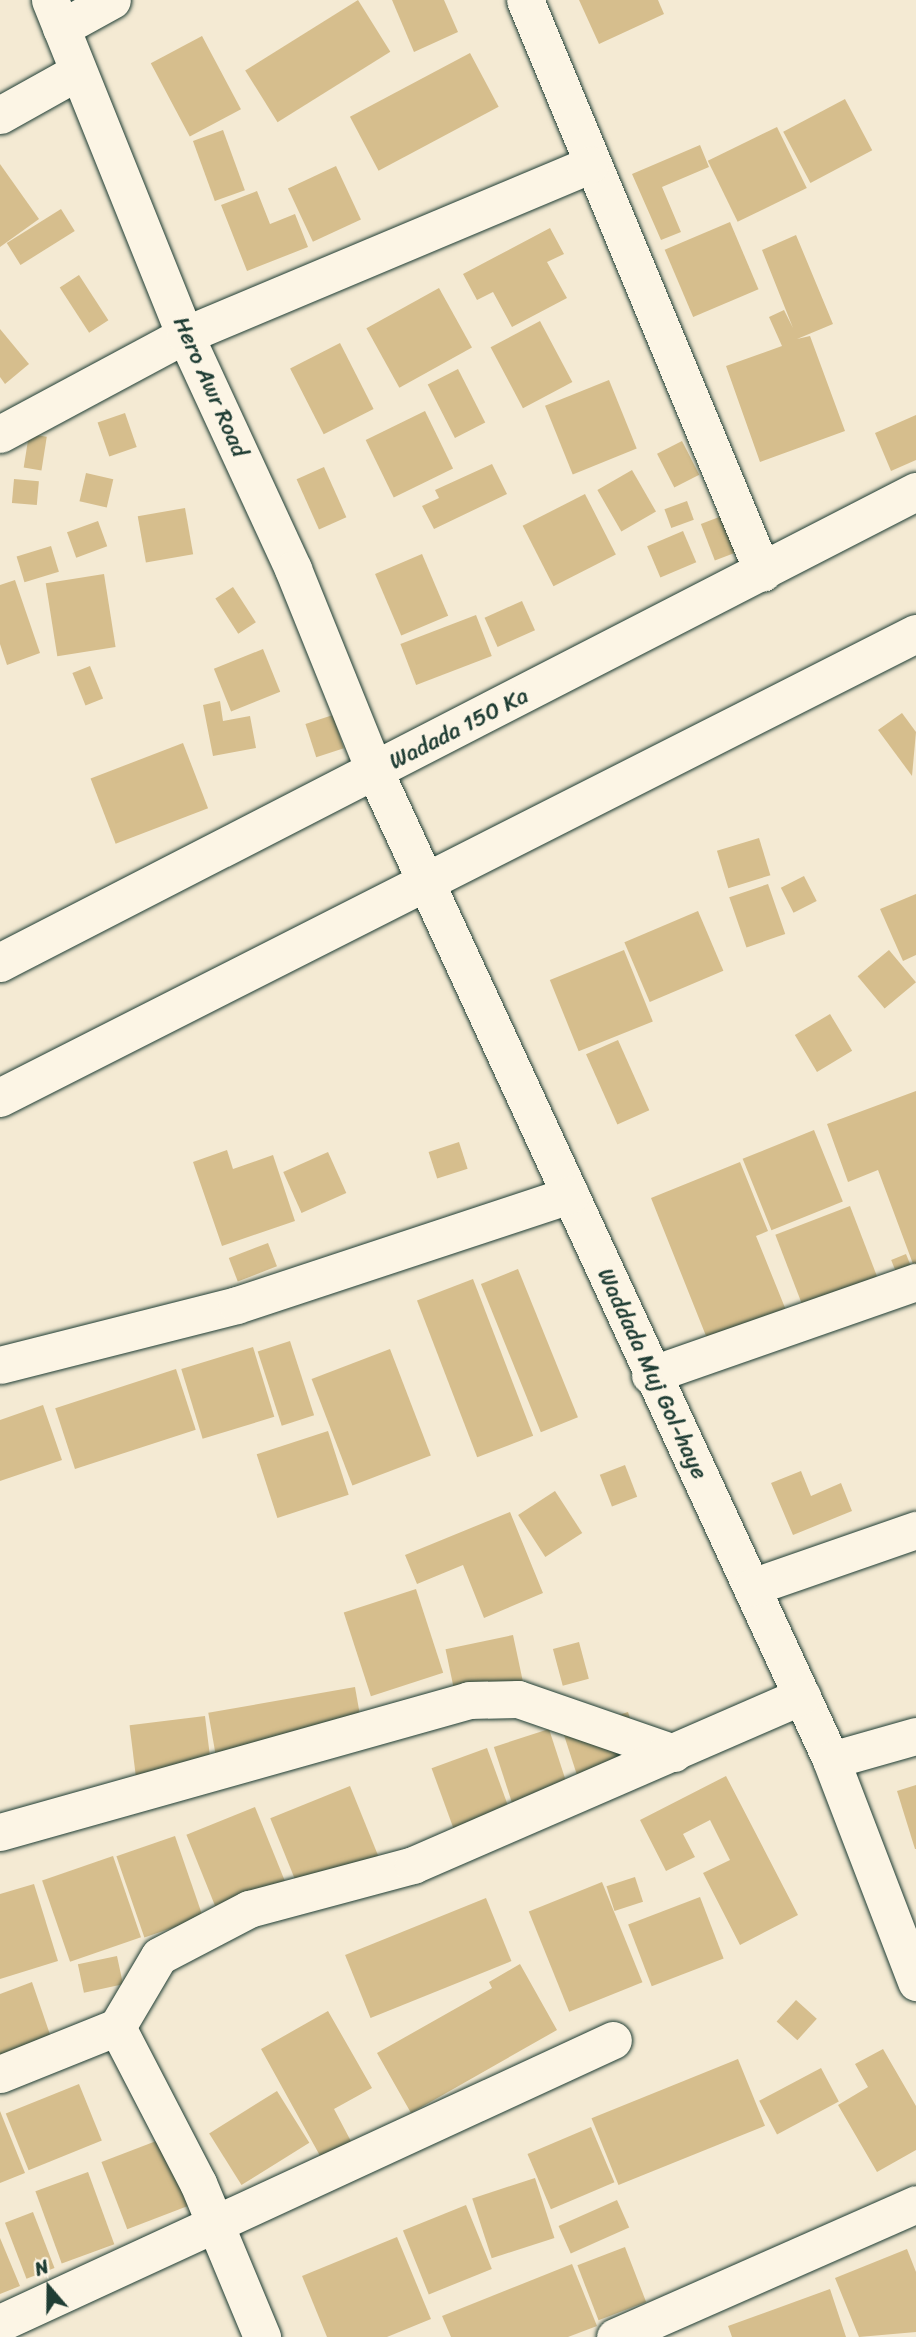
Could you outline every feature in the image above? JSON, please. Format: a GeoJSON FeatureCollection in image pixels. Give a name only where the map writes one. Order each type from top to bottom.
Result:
{"type":"FeatureCollection","features":[{"type":"Feature","properties":{"kind":"street"},"geometry":{"type":"LineString","coordinates":[[56,14],[112,0]]}},
{"type":"Feature","properties":{"kind":"street"},"geometry":{"type":"LineString","coordinates":[[525,0],[590,165],[763,573]]}},
{"type":"Feature","properties":{"kind":"street","name":"Hero Awr Road"},"geometry":{"type":"LineString","coordinates":[[56,14],[77,72],[185,335],[293,569],[375,772]]}},
{"type":"Feature","properties":{"kind":"street"},"geometry":{"type":"LineString","coordinates":[[0,116],[77,72]]}},
{"type":"Feature","properties":{"kind":"street"},"geometry":{"type":"LineString","coordinates":[[0,433],[185,335],[590,165]]}},
{"type":"Feature","properties":{"kind":"street","name":"Wadada 150 Ka"},"geometry":{"type":"LineString","coordinates":[[0,963],[916,492]]}},
{"type":"Feature","properties":{"kind":"street"},"geometry":{"type":"LineString","coordinates":[[0,1098],[428,878],[916,634]]}},
{"type":"Feature","properties":{"kind":"street","name":"Waddada Muj Gol-haye"},"geometry":{"type":"LineString","coordinates":[[375,772],[428,878],[650,1375],[752,1587],[831,1760],[916,1982]]}},
{"type":"Feature","properties":{"kind":"street"},"geometry":{"type":"LineString","coordinates":[[0,1365],[237,1305],[570,1195]]}},
{"type":"Feature","properties":{"kind":"street"},"geometry":{"type":"LineString","coordinates":[[650,1375],[916,1282]]}},
{"type":"Feature","properties":{"kind":"street"},"geometry":{"type":"LineString","coordinates":[[752,1587],[916,1530]]}},
{"type":"Feature","properties":{"kind":"street"},"geometry":{"type":"LineString","coordinates":[[0,2074],[117,2027],[159,1956],[249,1909],[413,1865],[674,1754],[802,1696]]}},
{"type":"Feature","properties":{"kind":"street"},"geometry":{"type":"LineString","coordinates":[[0,1832],[469,1700],[517,1699],[674,1754]]}},
{"type":"Feature","properties":{"kind":"street"},"geometry":{"type":"LineString","coordinates":[[831,1760],[916,1736]]}},
{"type":"Feature","properties":{"kind":"street"},"geometry":{"type":"LineString","coordinates":[[117,2027],[216,2227],[262,2337]]}},
{"type":"Feature","properties":{"kind":"street"},"geometry":{"type":"LineString","coordinates":[[0,2323],[216,2227],[613,2040]]}},
{"type":"Feature","properties":{"kind":"street"},"geometry":{"type":"LineString","coordinates":[[615,2337],[916,2204]]}},
{"type":"Feature","properties":{"kind":"building"},"geometry":{"type":"Polygon","coordinates":[[[358,0],[390,52],[278,122],[245,70],[358,0]]]}},
{"type":"Feature","properties":{"kind":"building"},"geometry":{"type":"Polygon","coordinates":[[[392,0],[444,0],[458,32],[414,52],[392,0]]]}},
{"type":"Feature","properties":{"kind":"building"},"geometry":{"type":"Polygon","coordinates":[[[579,0],[658,0],[664,14],[599,44],[579,0]]]}},
{"type":"Feature","properties":{"kind":"building"},"geometry":{"type":"Polygon","coordinates":[[[202,36],[241,109],[190,137],[151,63],[202,36]]]}},
{"type":"Feature","properties":{"kind":"building"},"geometry":{"type":"Polygon","coordinates":[[[470,53],[499,107],[379,171],[350,117],[470,53]]]}},
{"type":"Feature","properties":{"kind":"building"},"geometry":{"type":"Polygon","coordinates":[[[845,99],[872,150],[810,183],[783,132],[845,99]]]}},
{"type":"Feature","properties":{"kind":"building"},"geometry":{"type":"Polygon","coordinates":[[[777,127],[807,188],[738,222],[708,161],[777,127]]]}},
{"type":"Feature","properties":{"kind":"building"},"geometry":{"type":"Polygon","coordinates":[[[223,130],[245,190],[215,201],[193,141],[223,130]]]}},
{"type":"Feature","properties":{"kind":"building"},"geometry":{"type":"Polygon","coordinates":[[[700,145],[709,167],[662,187],[681,232],[661,240],[632,174],[700,145]]]}},
{"type":"Feature","properties":{"kind":"building"},"geometry":{"type":"Polygon","coordinates":[[[0,164],[39,219],[0,247],[0,164]]]}},
{"type":"Feature","properties":{"kind":"building"},"geometry":{"type":"Polygon","coordinates":[[[336,166],[361,219],[313,242],[288,188],[336,166]]]}},
{"type":"Feature","properties":{"kind":"building"},"geometry":{"type":"Polygon","coordinates":[[[257,191],[270,224],[295,214],[308,247],[247,271],[221,205],[257,191]]]}},
{"type":"Feature","properties":{"kind":"building"},"geometry":{"type":"Polygon","coordinates":[[[61,209],[75,231],[21,265],[7,243],[61,209]]]}},
{"type":"Feature","properties":{"kind":"building"},"geometry":{"type":"Polygon","coordinates":[[[730,222],[759,289],[693,317],[665,250],[730,222]]]}},
{"type":"Feature","properties":{"kind":"building"},"geometry":{"type":"Polygon","coordinates":[[[550,228],[564,254],[547,262],[567,298],[512,327],[493,292],[477,300],[463,274],[550,228]]]}},
{"type":"Feature","properties":{"kind":"building"},"geometry":{"type":"Polygon","coordinates":[[[796,235],[833,324],[797,339],[810,336],[845,431],[760,462],[726,366],[782,346],[769,317],[784,310],[793,328],[762,250],[796,235]]]}},
{"type":"Feature","properties":{"kind":"building"},"geometry":{"type":"Polygon","coordinates":[[[79,275],[108,320],[89,333],[60,288],[79,275]]]}},
{"type":"Feature","properties":{"kind":"building"},"geometry":{"type":"Polygon","coordinates":[[[439,288],[472,347],[399,388],[366,328],[439,288]]]}},
{"type":"Feature","properties":{"kind":"building"},"geometry":{"type":"Polygon","coordinates":[[[540,321],[572,382],[523,408],[491,347],[540,321]]]}},
{"type":"Feature","properties":{"kind":"building"},"geometry":{"type":"Polygon","coordinates":[[[0,329],[29,364],[5,384],[0,377],[0,329]]]}},
{"type":"Feature","properties":{"kind":"building"},"geometry":{"type":"Polygon","coordinates":[[[340,343],[374,409],[324,434],[290,368],[340,343]]]}},
{"type":"Feature","properties":{"kind":"building"},"geometry":{"type":"Polygon","coordinates":[[[458,369],[485,422],[455,438],[428,384],[458,369]]]}},
{"type":"Feature","properties":{"kind":"building"},"geometry":{"type":"Polygon","coordinates":[[[609,380],[637,449],[573,474],[545,406],[609,380]]]}},
{"type":"Feature","properties":{"kind":"building"},"geometry":{"type":"Polygon","coordinates":[[[425,411],[453,469],[394,497],[366,440],[425,411]]]}},
{"type":"Feature","properties":{"kind":"building"},"geometry":{"type":"Polygon","coordinates":[[[125,413],[137,447],[109,456],[98,422],[125,413]]]}},
{"type":"Feature","properties":{"kind":"building"},"geometry":{"type":"Polygon","coordinates":[[[916,415],[916,460],[891,471],[875,433],[916,415]]]}},
{"type":"Feature","properties":{"kind":"building"},"geometry":{"type":"Polygon","coordinates":[[[29,434],[47,437],[41,470],[24,468],[29,434]]]}},
{"type":"Feature","properties":{"kind":"building"},"geometry":{"type":"Polygon","coordinates":[[[682,441],[699,475],[674,488],[657,454],[682,441]]]}},
{"type":"Feature","properties":{"kind":"building"},"geometry":{"type":"Polygon","coordinates":[[[492,464],[507,494],[434,529],[422,506],[439,498],[435,490],[492,464]]]}},
{"type":"Feature","properties":{"kind":"building"},"geometry":{"type":"Polygon","coordinates":[[[324,467],[346,517],[319,529],[297,479],[324,467]]]}},
{"type":"Feature","properties":{"kind":"building"},"geometry":{"type":"Polygon","coordinates":[[[632,470],[656,512],[621,532],[597,490],[632,470]]]}},
{"type":"Feature","properties":{"kind":"building"},"geometry":{"type":"Polygon","coordinates":[[[86,473],[113,479],[107,508],[79,501],[86,473]]]}},
{"type":"Feature","properties":{"kind":"building"},"geometry":{"type":"Polygon","coordinates":[[[14,479],[39,481],[37,505],[12,503],[14,479]]]}},
{"type":"Feature","properties":{"kind":"building"},"geometry":{"type":"Polygon","coordinates":[[[585,494],[616,555],[554,586],[523,526],[585,494]]]}},
{"type":"Feature","properties":{"kind":"building"},"geometry":{"type":"Polygon","coordinates":[[[687,501],[694,520],[671,528],[664,509],[687,501]]]}},
{"type":"Feature","properties":{"kind":"building"},"geometry":{"type":"Polygon","coordinates":[[[185,508],[193,554],[146,563],[138,516],[185,508]]]}},
{"type":"Feature","properties":{"kind":"building"},"geometry":{"type":"Polygon","coordinates":[[[727,514],[741,550],[715,560],[701,524],[727,514]]]}},
{"type":"Feature","properties":{"kind":"building"},"geometry":{"type":"Polygon","coordinates":[[[98,521],[107,546],[76,558],[67,532],[98,521]]]}},
{"type":"Feature","properties":{"kind":"building"},"geometry":{"type":"Polygon","coordinates":[[[683,531],[696,562],[660,578],[647,546],[683,531]]]}},
{"type":"Feature","properties":{"kind":"building"},"geometry":{"type":"Polygon","coordinates":[[[51,546],[59,572],[24,582],[17,557],[51,546]]]}},
{"type":"Feature","properties":{"kind":"building"},"geometry":{"type":"Polygon","coordinates":[[[422,554],[448,616],[401,636],[375,574],[422,554]]]}},
{"type":"Feature","properties":{"kind":"building"},"geometry":{"type":"Polygon","coordinates":[[[104,574],[116,647],[57,656],[46,583],[104,574]]]}},
{"type":"Feature","properties":{"kind":"building"},"geometry":{"type":"Polygon","coordinates":[[[15,580],[40,653],[7,665],[0,644],[0,585],[15,580]]]}},
{"type":"Feature","properties":{"kind":"building"},"geometry":{"type":"Polygon","coordinates":[[[233,587],[256,622],[238,634],[215,598],[233,587]]]}},
{"type":"Feature","properties":{"kind":"building"},"geometry":{"type":"Polygon","coordinates":[[[522,601],[535,630],[498,647],[485,618],[522,601]]]}},
{"type":"Feature","properties":{"kind":"building"},"geometry":{"type":"Polygon","coordinates":[[[476,615],[492,656],[416,685],[400,644],[476,615]]]}},
{"type":"Feature","properties":{"kind":"building"},"geometry":{"type":"Polygon","coordinates":[[[263,649],[280,692],[231,712],[214,669],[263,649]]]}},
{"type":"Feature","properties":{"kind":"building"},"geometry":{"type":"Polygon","coordinates":[[[90,666],[103,698],[85,706],[72,673],[90,666]]]}},
{"type":"Feature","properties":{"kind":"building"},"geometry":{"type":"Polygon","coordinates":[[[220,701],[223,721],[250,716],[256,748],[213,756],[203,705],[220,701]]]}},
{"type":"Feature","properties":{"kind":"building"},"geometry":{"type":"Polygon","coordinates":[[[902,713],[916,732],[912,776],[878,730],[902,713]]]}},
{"type":"Feature","properties":{"kind":"building"},"geometry":{"type":"Polygon","coordinates":[[[333,715],[344,748],[316,757],[305,724],[333,715]]]}},
{"type":"Feature","properties":{"kind":"building"},"geometry":{"type":"Polygon","coordinates":[[[183,743],[208,808],[116,844],[91,778],[183,743]]]}},
{"type":"Feature","properties":{"kind":"building"},"geometry":{"type":"Polygon","coordinates":[[[759,838],[770,875],[728,888],[717,851],[759,838]]]}},
{"type":"Feature","properties":{"kind":"building"},"geometry":{"type":"Polygon","coordinates":[[[804,876],[817,901],[794,913],[781,888],[804,876]]]}},
{"type":"Feature","properties":{"kind":"building"},"geometry":{"type":"Polygon","coordinates":[[[768,884],[785,934],[746,947],[729,897],[768,884]]]}},
{"type":"Feature","properties":{"kind":"building"},"geometry":{"type":"Polygon","coordinates":[[[916,894],[916,955],[903,961],[880,909],[916,894]]]}},
{"type":"Feature","properties":{"kind":"building"},"geometry":{"type":"Polygon","coordinates":[[[698,911],[723,971],[650,1002],[624,942],[698,911]]]}},
{"type":"Feature","properties":{"kind":"building"},"geometry":{"type":"Polygon","coordinates":[[[624,950],[653,1021],[579,1051],[550,980],[624,950]]]}},
{"type":"Feature","properties":{"kind":"building"},"geometry":{"type":"Polygon","coordinates":[[[889,950],[916,982],[885,1009],[858,976],[889,950]]]}},
{"type":"Feature","properties":{"kind":"building"},"geometry":{"type":"Polygon","coordinates":[[[830,1014],[852,1051],[817,1072],[795,1035],[830,1014]]]}},
{"type":"Feature","properties":{"kind":"building"},"geometry":{"type":"Polygon","coordinates":[[[618,1040],[649,1110],[617,1125],[586,1054],[618,1040]]]}},
{"type":"Feature","properties":{"kind":"building"},"geometry":{"type":"Polygon","coordinates":[[[916,1091],[916,1272],[878,1170],[848,1182],[827,1124],[916,1091]]]}},
{"type":"Feature","properties":{"kind":"building"},"geometry":{"type":"Polygon","coordinates":[[[814,1130],[843,1201],[771,1230],[743,1159],[814,1130]]]}},
{"type":"Feature","properties":{"kind":"building"},"geometry":{"type":"Polygon","coordinates":[[[459,1142],[468,1169],[437,1179],[429,1152],[459,1142]]]}},
{"type":"Feature","properties":{"kind":"building"},"geometry":{"type":"Polygon","coordinates":[[[227,1150],[233,1169],[273,1155],[295,1221],[222,1246],[193,1162],[227,1150]]]}},
{"type":"Feature","properties":{"kind":"building"},"geometry":{"type":"Polygon","coordinates":[[[328,1152],[346,1193],[302,1213],[283,1172],[328,1152]]]}},
{"type":"Feature","properties":{"kind":"building"},"geometry":{"type":"Polygon","coordinates":[[[740,1162],[768,1231],[756,1236],[794,1330],[716,1361],[651,1198],[740,1162]]]}},
{"type":"Feature","properties":{"kind":"building"},"geometry":{"type":"Polygon","coordinates":[[[850,1206],[879,1282],[804,1310],[775,1235],[850,1206]]]}},
{"type":"Feature","properties":{"kind":"building"},"geometry":{"type":"Polygon","coordinates":[[[268,1243],[277,1266],[238,1281],[229,1258],[268,1243]]]}},
{"type":"Feature","properties":{"kind":"building"},"geometry":{"type":"Polygon","coordinates":[[[906,1254],[916,1279],[901,1285],[891,1260],[906,1254]]]}},
{"type":"Feature","properties":{"kind":"building"},"geometry":{"type":"Polygon","coordinates":[[[518,1269],[578,1417],[541,1432],[481,1284],[518,1269]]]}},
{"type":"Feature","properties":{"kind":"building"},"geometry":{"type":"Polygon","coordinates":[[[473,1279],[533,1436],[477,1457],[417,1301],[473,1279]]]}},
{"type":"Feature","properties":{"kind":"building"},"geometry":{"type":"Polygon","coordinates":[[[290,1341],[314,1415],[282,1426],[258,1352],[290,1341]]]}},
{"type":"Feature","properties":{"kind":"building"},"geometry":{"type":"Polygon","coordinates":[[[253,1347],[274,1417],[203,1439],[181,1369],[253,1347]]]}},
{"type":"Feature","properties":{"kind":"building"},"geometry":{"type":"Polygon","coordinates":[[[390,1349],[431,1455],[352,1486],[312,1379],[390,1349]]]}},
{"type":"Feature","properties":{"kind":"building"},"geometry":{"type":"Polygon","coordinates":[[[176,1369],[196,1430],[75,1469],[55,1408],[176,1369]]]}},
{"type":"Feature","properties":{"kind":"building"},"geometry":{"type":"Polygon","coordinates":[[[43,1405],[62,1460],[0,1481],[0,1420],[43,1405]]]}},
{"type":"Feature","properties":{"kind":"building"},"geometry":{"type":"Polygon","coordinates":[[[328,1431],[349,1495],[277,1518],[257,1454],[328,1431]]]}},
{"type":"Feature","properties":{"kind":"building"},"geometry":{"type":"Polygon","coordinates":[[[625,1465],[637,1497],[612,1506],[600,1475],[625,1465]]]}},
{"type":"Feature","properties":{"kind":"building"},"geometry":{"type":"Polygon","coordinates":[[[801,1471],[811,1496],[841,1483],[852,1511],[793,1535],[771,1483],[801,1471]]]}},
{"type":"Feature","properties":{"kind":"building"},"geometry":{"type":"Polygon","coordinates":[[[555,1491],[582,1533],[545,1557],[518,1515],[555,1491]]]}},
{"type":"Feature","properties":{"kind":"building"},"geometry":{"type":"Polygon","coordinates":[[[510,1512],[543,1593],[484,1618],[463,1565],[417,1584],[405,1555],[510,1512]]]}},
{"type":"Feature","properties":{"kind":"building"},"geometry":{"type":"Polygon","coordinates":[[[416,1589],[443,1673],[371,1696],[344,1612],[416,1589]]]}},
{"type":"Feature","properties":{"kind":"building"},"geometry":{"type":"Polygon","coordinates":[[[513,1635],[527,1701],[459,1715],[446,1649],[513,1635]]]}},
{"type":"Feature","properties":{"kind":"building"},"geometry":{"type":"Polygon","coordinates":[[[579,1642],[589,1679],[563,1686],[553,1649],[579,1642]]]}},
{"type":"Feature","properties":{"kind":"building"},"geometry":{"type":"Polygon","coordinates":[[[355,1687],[364,1740],[218,1766],[208,1713],[355,1687]]]}},
{"type":"Feature","properties":{"kind":"building"},"geometry":{"type":"Polygon","coordinates":[[[628,1712],[645,1764],[580,1785],[563,1733],[628,1712]]]}},
{"type":"Feature","properties":{"kind":"building"},"geometry":{"type":"Polygon","coordinates":[[[205,1716],[213,1780],[137,1789],[130,1725],[205,1716]]]}},
{"type":"Feature","properties":{"kind":"building"},"geometry":{"type":"Polygon","coordinates":[[[549,1729],[569,1792],[514,1810],[494,1747],[549,1729]]]}},
{"type":"Feature","properties":{"kind":"building"},"geometry":{"type":"Polygon","coordinates":[[[487,1748],[511,1813],[455,1833],[432,1768],[487,1748]]]}},
{"type":"Feature","properties":{"kind":"building"},"geometry":{"type":"Polygon","coordinates":[[[726,1776],[798,1915],[740,1945],[703,1873],[730,1860],[710,1820],[683,1834],[695,1857],[666,1871],[640,1820],[726,1776]]]}},
{"type":"Feature","properties":{"kind":"building"},"geometry":{"type":"Polygon","coordinates":[[[916,1785],[916,1849],[915,1849],[897,1791],[916,1785]]]}},
{"type":"Feature","properties":{"kind":"building"},"geometry":{"type":"Polygon","coordinates":[[[350,1786],[378,1856],[299,1889],[270,1818],[350,1786]]]}},
{"type":"Feature","properties":{"kind":"building"},"geometry":{"type":"Polygon","coordinates":[[[255,1807],[288,1888],[219,1915],[186,1835],[255,1807]]]}},
{"type":"Feature","properties":{"kind":"building"},"geometry":{"type":"Polygon","coordinates":[[[175,1836],[203,1917],[144,1937],[116,1856],[175,1836]]]}},
{"type":"Feature","properties":{"kind":"building"},"geometry":{"type":"Polygon","coordinates":[[[113,1856],[141,1937],[70,1962],[42,1880],[113,1856]]]}},
{"type":"Feature","properties":{"kind":"building"},"geometry":{"type":"Polygon","coordinates":[[[635,1877],[643,1902],[615,1911],[606,1886],[635,1877]]]}},
{"type":"Feature","properties":{"kind":"building"},"geometry":{"type":"Polygon","coordinates":[[[602,1882],[642,1982],[569,2012],[529,1912],[602,1882]]]}},
{"type":"Feature","properties":{"kind":"building"},"geometry":{"type":"Polygon","coordinates":[[[34,1884],[58,1961],[0,1979],[0,1894],[34,1884]]]}},
{"type":"Feature","properties":{"kind":"building"},"geometry":{"type":"Polygon","coordinates":[[[700,1897],[724,1959],[652,1986],[628,1925],[700,1897]]]}},
{"type":"Feature","properties":{"kind":"building"},"geometry":{"type":"Polygon","coordinates":[[[486,1898],[511,1961],[371,2018],[345,1955],[486,1898]]]}},
{"type":"Feature","properties":{"kind":"building"},"geometry":{"type":"Polygon","coordinates":[[[117,1956],[123,1984],[84,1993],[78,1964],[117,1956]]]}},
{"type":"Feature","properties":{"kind":"building"},"geometry":{"type":"Polygon","coordinates":[[[520,1964],[557,2030],[411,2113],[377,2053],[492,1988],[489,1982],[520,1964]]]}},
{"type":"Feature","properties":{"kind":"building"},"geometry":{"type":"Polygon","coordinates":[[[32,1982],[56,2052],[0,2072],[0,1994],[32,1982]]]}},
{"type":"Feature","properties":{"kind":"building"},"geometry":{"type":"Polygon","coordinates":[[[796,2000],[817,2019],[797,2040],[777,2022],[796,2000]]]}},
{"type":"Feature","properties":{"kind":"building"},"geometry":{"type":"Polygon","coordinates":[[[328,2011],[372,2088],[334,2109],[354,2147],[324,2163],[261,2049],[328,2011]]]}},
{"type":"Feature","properties":{"kind":"building"},"geometry":{"type":"Polygon","coordinates":[[[883,2049],[916,2106],[916,2150],[877,2172],[838,2105],[868,2087],[855,2064],[883,2049]]]}},
{"type":"Feature","properties":{"kind":"building"},"geometry":{"type":"Polygon","coordinates":[[[738,2059],[765,2126],[618,2185],[592,2118],[738,2059]]]}},
{"type":"Feature","properties":{"kind":"building"},"geometry":{"type":"Polygon","coordinates":[[[821,2068],[839,2102],[777,2134],[759,2101],[821,2068]]]}},
{"type":"Feature","properties":{"kind":"building"},"geometry":{"type":"Polygon","coordinates":[[[79,2084],[102,2141],[29,2170],[6,2114],[79,2084]]]}},
{"type":"Feature","properties":{"kind":"building"},"geometry":{"type":"Polygon","coordinates":[[[277,2091],[309,2143],[241,2185],[209,2133],[277,2091]]]}},
{"type":"Feature","properties":{"kind":"building"},"geometry":{"type":"Polygon","coordinates":[[[0,2111],[25,2173],[0,2183],[0,2111]]]}},
{"type":"Feature","properties":{"kind":"building"},"geometry":{"type":"Polygon","coordinates":[[[591,2127],[614,2182],[551,2209],[527,2154],[591,2127]]]}},
{"type":"Feature","properties":{"kind":"building"},"geometry":{"type":"Polygon","coordinates":[[[164,2138],[190,2205],[127,2229],[101,2162],[164,2138]]]}},
{"type":"Feature","properties":{"kind":"building"},"geometry":{"type":"Polygon","coordinates":[[[88,2172],[114,2244],[62,2264],[35,2191],[88,2172]]]}},
{"type":"Feature","properties":{"kind":"building"},"geometry":{"type":"Polygon","coordinates":[[[535,2178],[554,2238],[492,2258],[472,2198],[535,2178]]]}},
{"type":"Feature","properties":{"kind":"building"},"geometry":{"type":"Polygon","coordinates":[[[617,2200],[629,2227],[571,2253],[559,2226],[617,2200]]]}},
{"type":"Feature","properties":{"kind":"building"},"geometry":{"type":"Polygon","coordinates":[[[466,2205],[492,2269],[429,2294],[403,2230],[466,2205]]]}},
{"type":"Feature","properties":{"kind":"building"},"geometry":{"type":"Polygon","coordinates":[[[33,2212],[55,2268],[26,2279],[5,2223],[33,2212]]]}},
{"type":"Feature","properties":{"kind":"building"},"geometry":{"type":"Polygon","coordinates":[[[397,2237],[431,2319],[387,2337],[327,2337],[302,2276],[397,2237]]]}},
{"type":"Feature","properties":{"kind":"building"},"geometry":{"type":"Polygon","coordinates":[[[0,2238],[20,2286],[0,2294],[0,2238]]]}},
{"type":"Feature","properties":{"kind":"building"},"geometry":{"type":"Polygon","coordinates":[[[625,2247],[646,2302],[599,2320],[577,2265],[625,2247]]]}},
{"type":"Feature","properties":{"kind":"building"},"geometry":{"type":"Polygon","coordinates":[[[907,2249],[916,2272],[916,2332],[859,2337],[835,2278],[907,2249]]]}},
{"type":"Feature","properties":{"kind":"building"},"geometry":{"type":"Polygon","coordinates":[[[572,2264],[597,2326],[568,2337],[451,2337],[442,2316],[572,2264]]]}},
{"type":"Feature","properties":{"kind":"building"},"geometry":{"type":"Polygon","coordinates":[[[830,2289],[846,2337],[732,2337],[728,2326],[830,2289]]]}}]}
